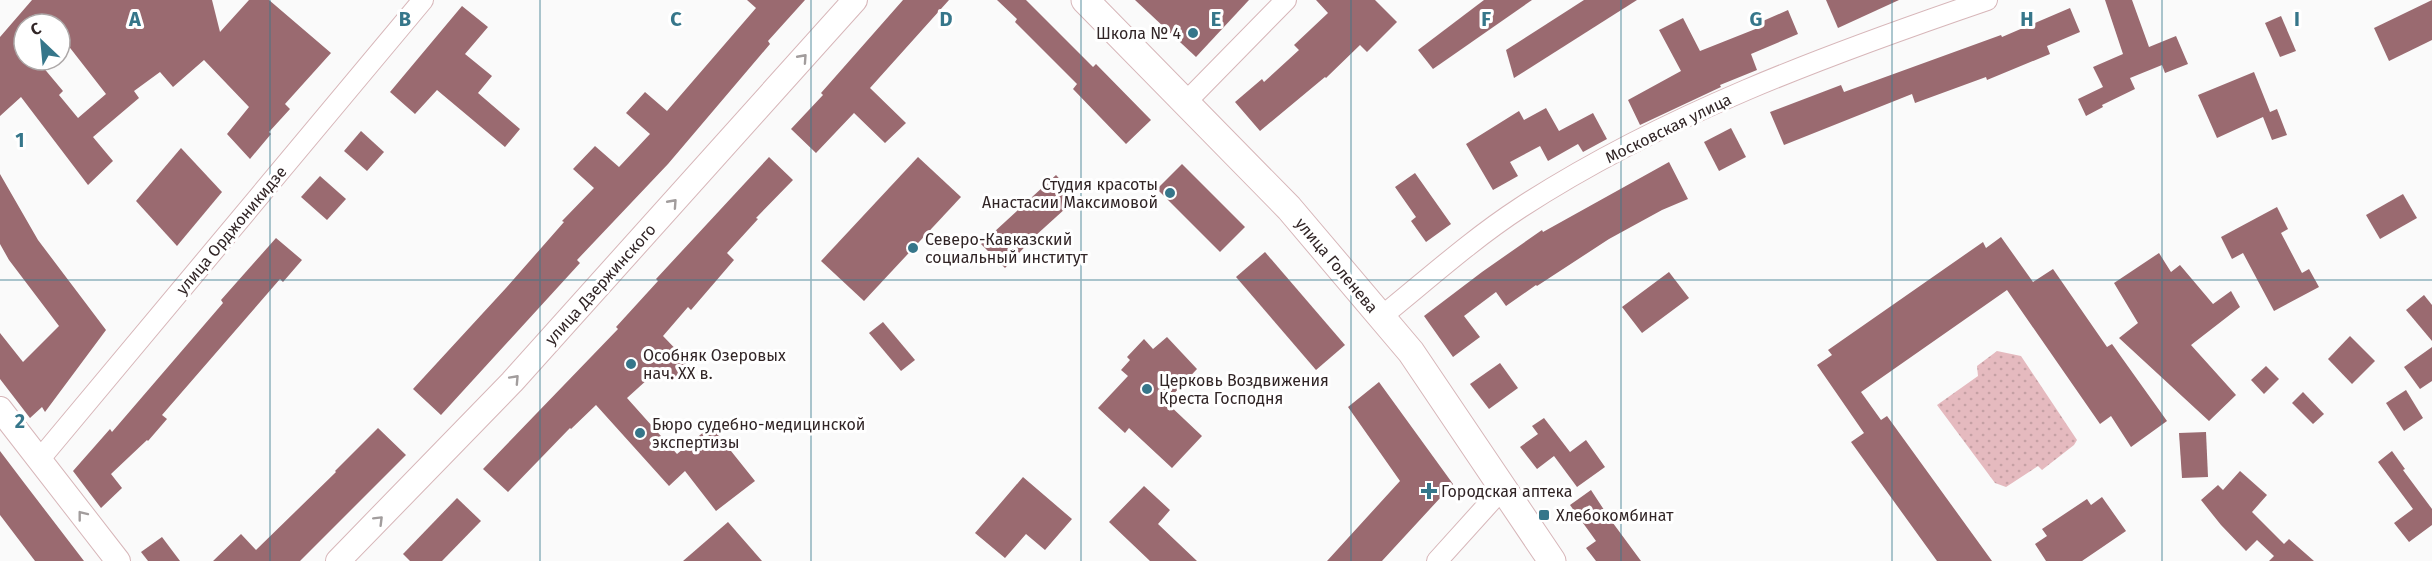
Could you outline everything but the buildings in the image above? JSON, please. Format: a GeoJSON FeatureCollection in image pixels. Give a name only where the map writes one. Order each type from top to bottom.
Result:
{"type":"FeatureCollection","features":[{"type":"Feature","properties":{"kind":"main road","name":"улица Голенева"},"geometry":{"type":"LineString","coordinates":[[1085,0],[1288,208],[1381,317],[1434,386],[1552,561]]}},
{"type":"Feature","properties":{"kind":"street","name":"улица Орджоникидзе"},"geometry":{"type":"LineString","coordinates":[[39,460],[423,0]]}},
{"type":"Feature","properties":{"kind":"street","name":"улица Дзержинского"},"geometry":{"type":"LineString","coordinates":[[338,561],[512,382],[855,0]]}},
{"type":"Feature","properties":{"kind":"street"},"geometry":{"type":"LineString","coordinates":[[1186,102],[1286,0]]}},
{"type":"Feature","properties":{"kind":"street","name":"Московская улица"},"geometry":{"type":"LineString","coordinates":[[1381,317],[1520,208],[1625,147],[1765,82],[1874,39],[1987,0]]}},
{"type":"Feature","properties":{"kind":"street"},"geometry":{"type":"LineString","coordinates":[[0,409],[117,561]]}},
{"type":"Feature","properties":{"kind":"street"},"geometry":{"type":"LineString","coordinates":[[1437,561],[1502,489]]}},
{"type":"Feature","properties":{"kind":"shaded area"},"geometry":{"type":"Polygon","coordinates":[[[1997,351],[2021,356],[2077,440],[2074,445],[2042,470],[2038,466],[2006,487],[1995,483],[1937,405],[1978,376],[1977,366],[1997,351]]]}},
{"type":"Feature","properties":{"kind":"place","name":"Школа № 4"},"geometry":{"type":"Point","coordinates":[1193,33]}},
{"type":"Feature","properties":{"kind":"place","name":"Студия красоты Анастасии Максимовой"},"geometry":{"type":"Point","coordinates":[1170,193]}},
{"type":"Feature","properties":{"kind":"place","name":"Северо-Кавказский социальный институт"},"geometry":{"type":"Point","coordinates":[913,248]}},
{"type":"Feature","properties":{"kind":"place","name":"Особняк Озеровых нач. ХХ в."},"geometry":{"type":"Point","coordinates":[631,364]}},
{"type":"Feature","properties":{"kind":"place","name":"Церковь Воздвижения Креста Господня"},"geometry":{"type":"Point","coordinates":[1147,389]}},
{"type":"Feature","properties":{"kind":"place","name":"Бюро судебно-медицинской экспертизы"},"geometry":{"type":"Point","coordinates":[640,433]}},
{"type":"Feature","properties":{"kind":"place","name":"Городская аптека"},"geometry":{"type":"Point","coordinates":[1429,491]}},
{"type":"Feature","properties":{"kind":"place","name":"Хлебокомбинат"},"geometry":{"type":"Point","coordinates":[1544,515]}}]}
